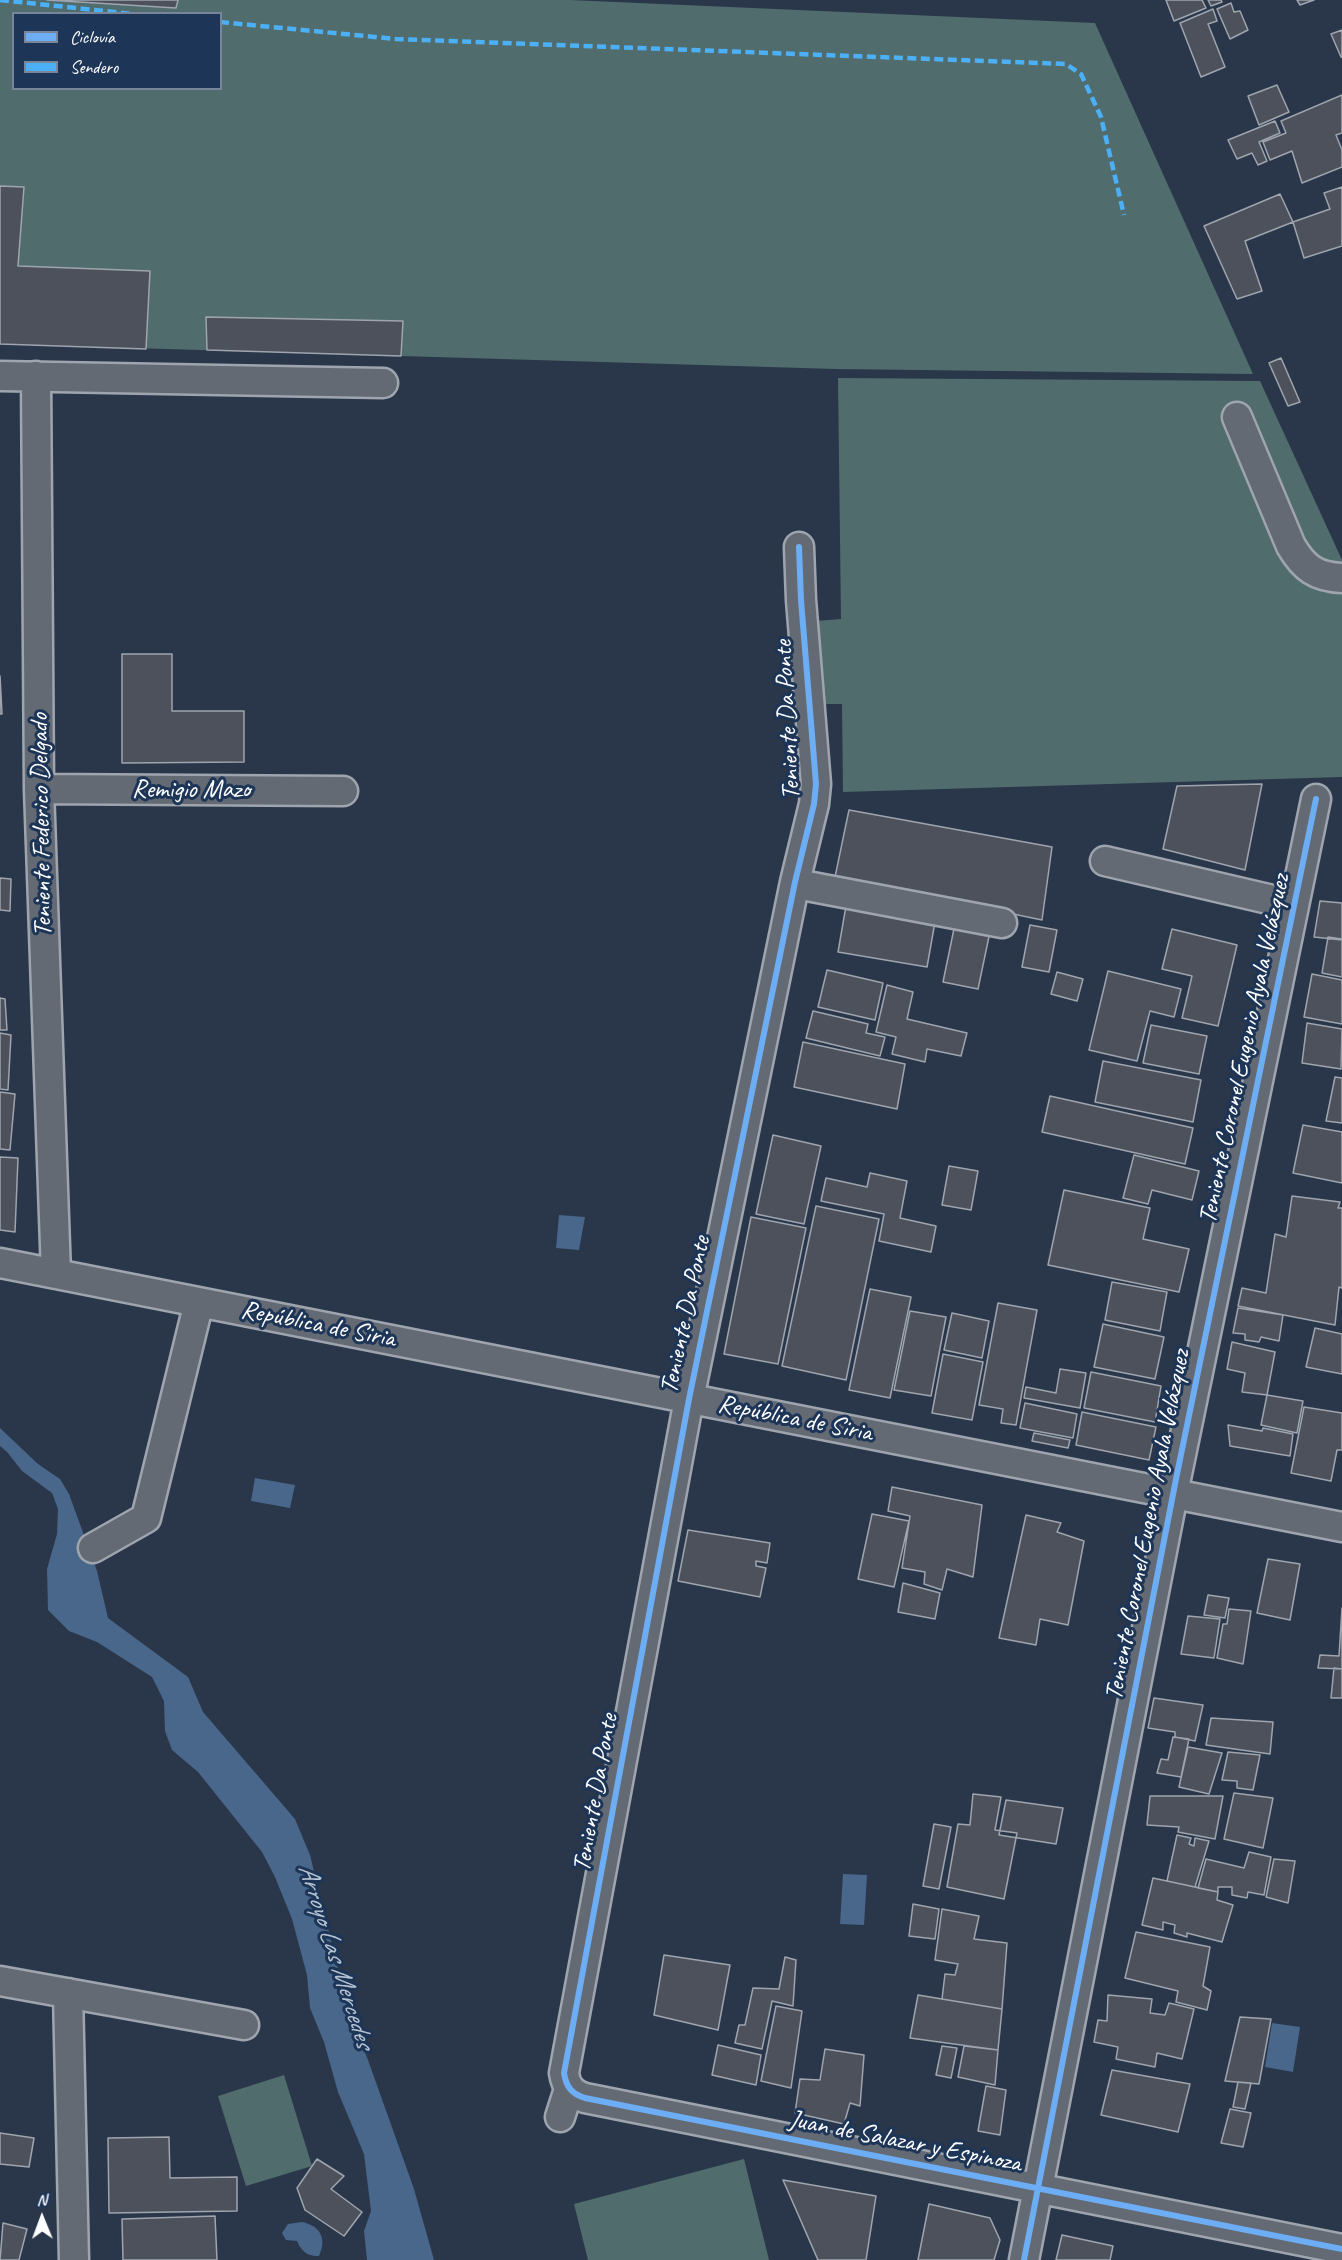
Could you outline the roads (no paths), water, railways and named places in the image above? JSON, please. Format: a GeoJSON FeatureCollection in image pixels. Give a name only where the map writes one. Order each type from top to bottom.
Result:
{"type":"FeatureCollection","features":[{"type":"Feature","properties":{"kind":"street"},"geometry":{"type":"LineString","coordinates":[[0,376],[383,383]]}},
{"type":"Feature","properties":{"kind":"street","name":"Teniente Federico Delgado"},"geometry":{"type":"LineString","coordinates":[[36,376],[39,789],[56,1274]]}},
{"type":"Feature","properties":{"kind":"street"},"geometry":{"type":"LineString","coordinates":[[1237,417],[1291,546],[1302,564],[1324,576],[1342,578]]}},
{"type":"Feature","properties":{"kind":"street","name":"Teniente Da Ponte"},"geometry":{"type":"LineString","coordinates":[[570,2089],[564,2073],[689,1399],[795,882],[814,804],[816,784],[799,547]]}},
{"type":"Feature","properties":{"kind":"street","name":"Remigio Mazo"},"geometry":{"type":"LineString","coordinates":[[39,789],[343,791]]}},
{"type":"Feature","properties":{"kind":"street","name":"Teniente Coronel Eugenio Ayala Velázquez"},"geometry":{"type":"LineString","coordinates":[[1024,2260],[1173,1494],[1316,799]]}},
{"type":"Feature","properties":{"kind":"street"},"geometry":{"type":"LineString","coordinates":[[1105,861],[1294,905]]}},
{"type":"Feature","properties":{"kind":"street"},"geometry":{"type":"LineString","coordinates":[[795,882],[1002,922]]}},
{"type":"Feature","properties":{"kind":"street","name":"República de Siria"},"geometry":{"type":"LineString","coordinates":[[0,1263],[1342,1527]]}},
{"type":"Feature","properties":{"kind":"street"},"geometry":{"type":"LineString","coordinates":[[93,1548],[146,1518],[199,1302]]}},
{"type":"Feature","properties":{"kind":"street"},"geometry":{"type":"LineString","coordinates":[[0,1981],[244,2025]]}},
{"type":"Feature","properties":{"kind":"street"},"geometry":{"type":"LineString","coordinates":[[68,1994],[74,2260]]}},
{"type":"Feature","properties":{"kind":"street"},"geometry":{"type":"LineString","coordinates":[[560,2116],[570,2089]]}},
{"type":"Feature","properties":{"kind":"street","name":"Juan de Salazar y Espinoza"},"geometry":{"type":"LineString","coordinates":[[570,2089],[575,2095],[585,2098],[1342,2248]]}},
{"type":"Feature","properties":{"kind":"water"},"geometry":{"type":"Polygon","coordinates":[[[559,1215],[585,1217],[579,1250],[556,1248],[559,1215]]]}},
{"type":"Feature","properties":{"kind":"water"},"geometry":{"type":"Polygon","coordinates":[[[0,1428],[38,1464],[60,1479],[69,1494],[97,1571],[108,1618],[188,1677],[203,1712],[295,1819],[310,1855],[348,2010],[414,2189],[434,2260],[367,2260],[364,2231],[371,2211],[364,2154],[338,2092],[324,2042],[310,2008],[307,1975],[292,1919],[275,1877],[262,1852],[198,1772],[172,1750],[165,1731],[164,1701],[152,1677],[97,1642],[69,1631],[48,1610],[47,1569],[57,1534],[58,1509],[52,1493],[22,1471],[0,1446],[0,1428]]]}},
{"type":"Feature","properties":{"kind":"water"},"geometry":{"type":"Polygon","coordinates":[[[255,1478],[295,1485],[290,1508],[251,1501],[255,1478]]]}},
{"type":"Feature","properties":{"kind":"water"},"geometry":{"type":"Polygon","coordinates":[[[843,1874],[867,1875],[864,1925],[840,1924],[843,1874]]]}},
{"type":"Feature","properties":{"kind":"water"},"geometry":{"type":"Polygon","coordinates":[[[1272,2023],[1300,2027],[1293,2072],[1265,2067],[1272,2023]]]}},
{"type":"Feature","properties":{"kind":"water"},"geometry":{"type":"Polygon","coordinates":[[[302,2222],[314,2227],[321,2234],[322,2244],[319,2256],[305,2253],[297,2241],[286,2240],[282,2233],[288,2224],[302,2222]]]}},
{"type":"Feature","properties":{"kind":"water label","name":"Arroyo Las Mercedes"},"geometry":{"type":"Point","coordinates":[335,1956]}}]}
